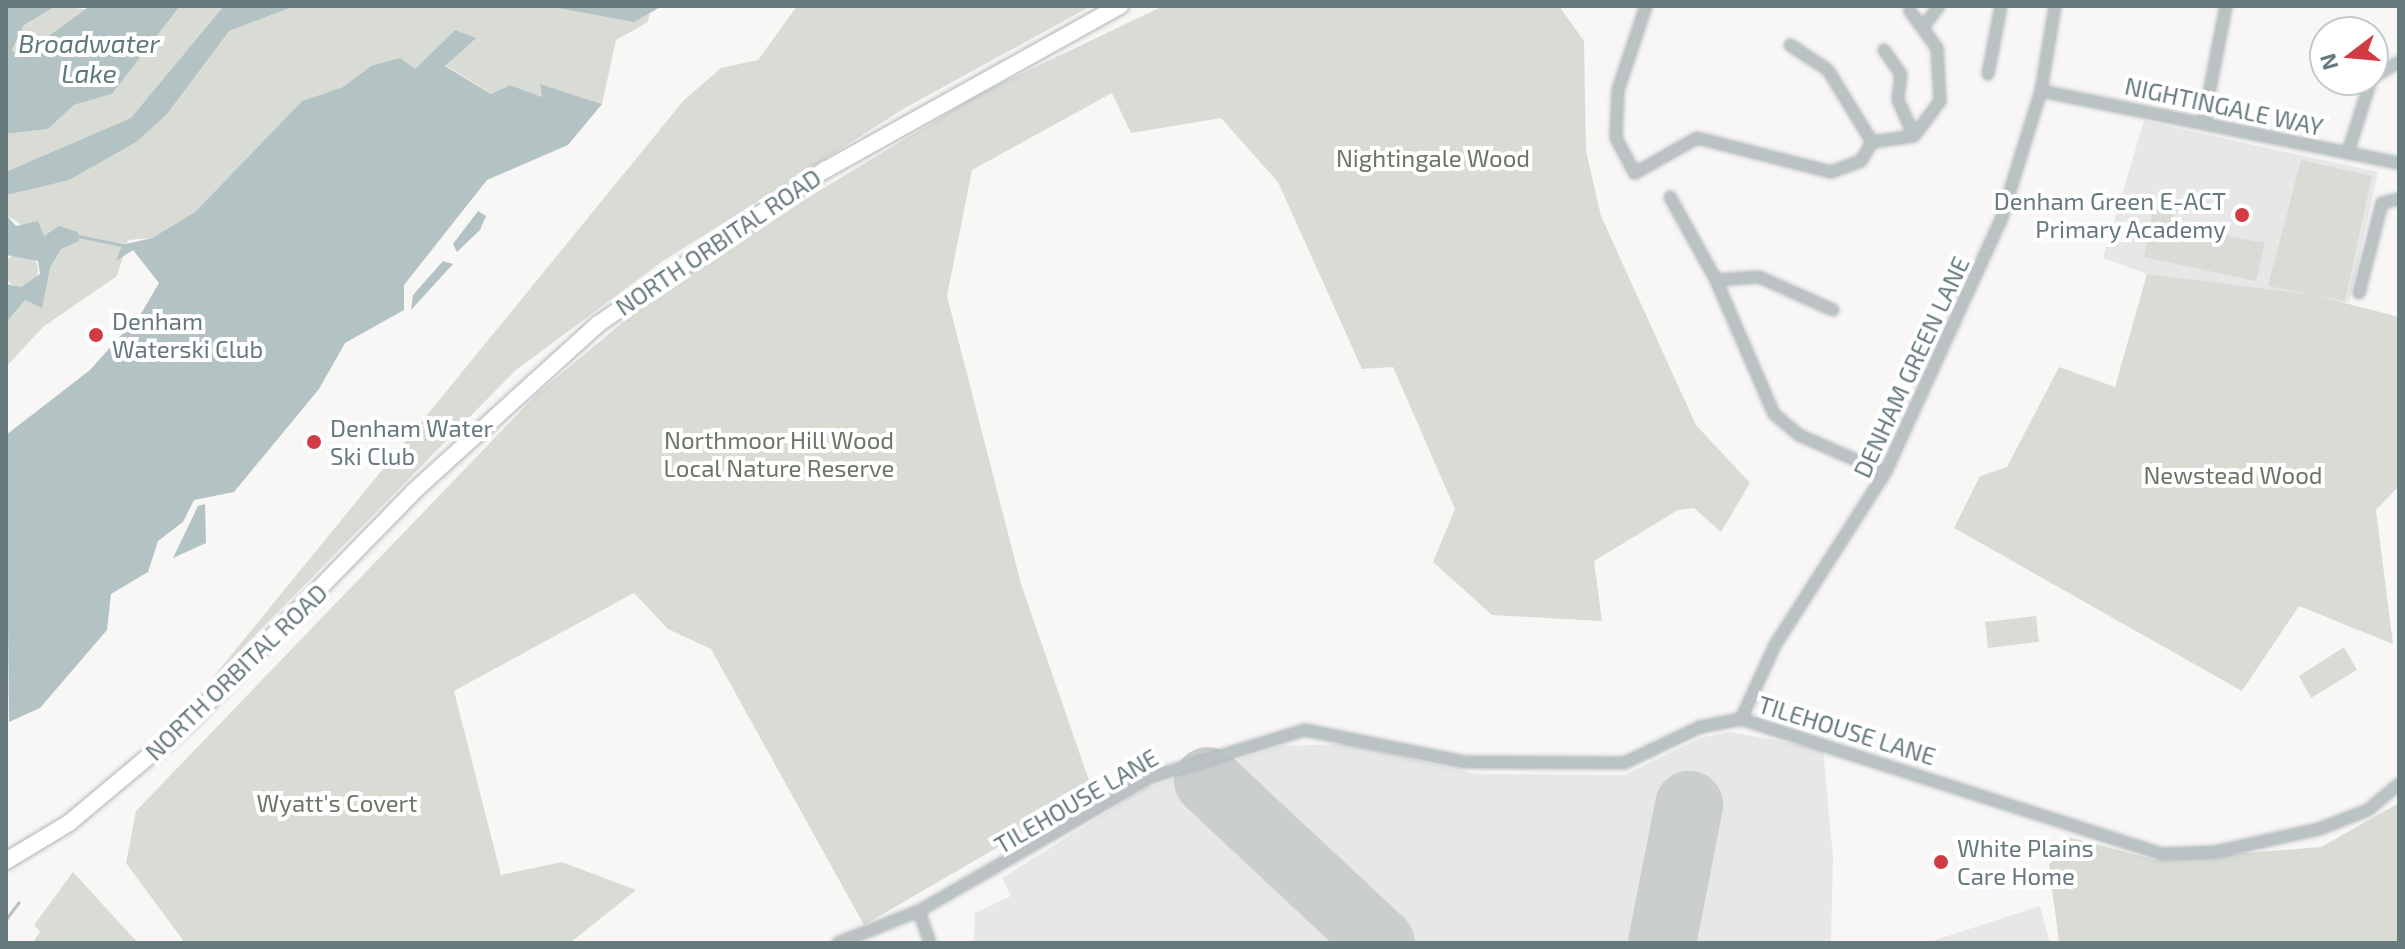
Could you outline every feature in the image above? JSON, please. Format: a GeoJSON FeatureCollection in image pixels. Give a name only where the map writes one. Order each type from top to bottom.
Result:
{"type":"FeatureCollection","features":[{"type":"Feature","properties":{"kind":"main road","name":"NORTH ORBITAL ROAD"},"geometry":{"type":"LineString","coordinates":[[6,861],[69,823],[186,725],[413,492],[598,324],[825,170],[1120,6]]}},
{"type":"Feature","properties":{"kind":"street"},"geometry":{"type":"LineString","coordinates":[[1646,6],[1618,90],[1616,138],[1635,173],[1697,138],[1831,172],[1861,161],[1872,142]]}},
{"type":"Feature","properties":{"kind":"street"},"geometry":{"type":"LineString","coordinates":[[1924,26],[1939,6]]}},
{"type":"Feature","properties":{"kind":"street"},"geometry":{"type":"LineString","coordinates":[[1988,74],[2001,6]]}},
{"type":"Feature","properties":{"kind":"street","name":"DENHAM GREEN LANE"},"geometry":{"type":"LineString","coordinates":[[1741,719],[1775,645],[1885,473],[2001,220],[2041,91],[2055,6]]}},
{"type":"Feature","properties":{"kind":"street"},"geometry":{"type":"LineString","coordinates":[[2204,120],[2226,6]]}},
{"type":"Feature","properties":{"kind":"street"},"geometry":{"type":"LineString","coordinates":[[1872,142],[1914,136],[1940,101],[1944,74],[1924,26],[1910,11]]}},
{"type":"Feature","properties":{"kind":"street"},"geometry":{"type":"LineString","coordinates":[[1790,45],[1828,70],[1872,142]]}},
{"type":"Feature","properties":{"kind":"street"},"geometry":{"type":"LineString","coordinates":[[1884,50],[1901,74],[1898,100],[1914,136]]}},
{"type":"Feature","properties":{"kind":"street","name":"NIGHTINGALE WAY"},"geometry":{"type":"LineString","coordinates":[[2041,91],[2204,120],[2399,163]]}},
{"type":"Feature","properties":{"kind":"street"},"geometry":{"type":"LineString","coordinates":[[2348,152],[2366,96]]}},
{"type":"Feature","properties":{"kind":"street"},"geometry":{"type":"LineString","coordinates":[[1670,197],[1716,280],[1774,414],[1799,435],[1885,473]]}},
{"type":"Feature","properties":{"kind":"street"},"geometry":{"type":"LineString","coordinates":[[2359,293],[2382,203],[2399,199]]}},
{"type":"Feature","properties":{"kind":"street"},"geometry":{"type":"LineString","coordinates":[[1716,280],[1759,277],[1833,310]]}},
{"type":"Feature","properties":{"kind":"street","name":"TILEHOUSE LANE"},"geometry":{"type":"LineString","coordinates":[[838,943],[919,911],[1136,784],[1289,733],[1347,733],[1464,762],[1624,763],[1700,727],[1741,719],[2161,854],[2215,852],[2319,829],[2368,810],[2399,784]]}},
{"type":"Feature","properties":{"kind":"street"},"geometry":{"type":"LineString","coordinates":[[919,911],[930,943]]}},
{"type":"Feature","properties":{"kind":"shaded area","name":"Denham Green E-ACT Primary Academy"},"geometry":{"type":"Polygon","coordinates":[[[2144,121],[2378,172],[2349,303],[2147,274],[2103,258],[2144,121]]]}},
{"type":"Feature","properties":{"kind":"shaded area"},"geometry":{"type":"Polygon","coordinates":[[[1731,732],[1823,749],[1833,857],[1831,943],[974,943],[975,913],[1011,896],[1002,878],[1146,788],[1281,746],[1348,744],[1476,774],[1625,775],[1700,738],[1731,732]]]}},
{"type":"Feature","properties":{"kind":"shaded area"},"geometry":{"type":"Polygon","coordinates":[[[2040,906],[2050,943],[1926,943],[2040,906]]]}},
{"type":"Feature","properties":{"kind":"green space"},"geometry":{"type":"Polygon","coordinates":[[[56,6],[91,10],[20,57],[12,51],[24,25],[56,6]]]}},
{"type":"Feature","properties":{"kind":"green space"},"geometry":{"type":"Polygon","coordinates":[[[180,6],[651,6],[648,22],[616,40],[602,104],[540,84],[542,97],[510,85],[492,94],[445,65],[475,38],[455,30],[415,69],[371,66],[343,87],[302,101],[195,212],[152,238],[128,240],[117,276],[43,327],[6,367],[6,323],[25,300],[42,307],[41,284],[61,249],[6,215],[6,134],[48,129],[74,105],[112,94],[180,6]]]}},
{"type":"Feature","properties":{"kind":"green space"},"geometry":{"type":"Polygon","coordinates":[[[797,6],[1091,6],[905,108],[663,261],[516,370],[210,681],[684,100],[721,68],[758,60],[797,6]]]}},
{"type":"Feature","properties":{"kind":"green space"},"geometry":{"type":"Polygon","coordinates":[[[1163,6],[1559,6],[1584,41],[1586,151],[1601,216],[1696,425],[1750,483],[1721,532],[1694,508],[1678,510],[1594,561],[1602,621],[1492,615],[1433,562],[1455,509],[1393,367],[1362,369],[1278,182],[1221,118],[1131,133],[1112,93],[972,170],[947,296],[1021,584],[1093,792],[864,925],[711,649],[668,629],[634,593],[454,691],[501,875],[562,862],[636,890],[570,943],[185,943],[126,863],[136,811],[537,394],[677,277],[981,93],[1163,6]]]}},
{"type":"Feature","properties":{"kind":"green space"},"geometry":{"type":"Polygon","coordinates":[[[2301,160],[2372,176],[2345,301],[2268,286],[2301,160]]]}},
{"type":"Feature","properties":{"kind":"green space"},"geometry":{"type":"Polygon","coordinates":[[[2153,209],[2175,213],[2173,226],[2265,243],[2256,281],[2144,257],[2153,209]]]}},
{"type":"Feature","properties":{"kind":"green space"},"geometry":{"type":"Polygon","coordinates":[[[21,253],[33,258],[38,270],[33,282],[21,287],[9,282],[4,270],[9,258],[21,253]]]}},
{"type":"Feature","properties":{"kind":"green space","name":"Newstead Wood"},"geometry":{"type":"Polygon","coordinates":[[[2147,274],[2314,295],[2399,317],[2399,486],[2376,510],[2393,644],[2299,606],[2242,691],[1954,528],[1980,476],[2007,467],[2059,367],[2115,387],[2147,274]]]}},
{"type":"Feature","properties":{"kind":"green space"},"geometry":{"type":"Polygon","coordinates":[[[2036,616],[2039,642],[1988,648],[1985,622],[2036,616]]]}},
{"type":"Feature","properties":{"kind":"green space"},"geometry":{"type":"Polygon","coordinates":[[[2344,647],[2357,670],[2311,698],[2299,676],[2344,647]]]}},
{"type":"Feature","properties":{"kind":"green space"},"geometry":{"type":"Polygon","coordinates":[[[2399,803],[2399,943],[2059,943],[2049,865],[2068,837],[2156,860],[2321,847],[2399,803]]]}},
{"type":"Feature","properties":{"kind":"green space"},"geometry":{"type":"Polygon","coordinates":[[[73,872],[138,943],[33,943],[40,931],[34,925],[73,872]]]}},
{"type":"Feature","properties":{"kind":"water","name":"Broadwater Lake"},"geometry":{"type":"Polygon","coordinates":[[[6,6],[56,6],[24,25],[12,50],[20,57],[90,6],[180,6],[112,94],[74,105],[48,129],[6,134],[6,6]]]}},
{"type":"Feature","properties":{"kind":"water"},"geometry":{"type":"Polygon","coordinates":[[[224,6],[294,6],[229,31],[167,114],[136,142],[69,180],[6,195],[6,172],[131,118],[224,6]]]}},
{"type":"Feature","properties":{"kind":"water"},"geometry":{"type":"Polygon","coordinates":[[[548,6],[662,6],[634,22],[548,6]]]}},
{"type":"Feature","properties":{"kind":"water"},"geometry":{"type":"Polygon","coordinates":[[[455,30],[476,38],[445,66],[491,94],[510,85],[542,97],[540,84],[602,104],[568,145],[487,180],[404,285],[404,310],[345,343],[319,389],[234,492],[194,500],[183,522],[158,541],[148,572],[111,594],[107,630],[40,708],[9,722],[6,435],[90,370],[142,312],[159,283],[133,250],[116,261],[122,245],[152,238],[195,212],[302,101],[343,87],[371,66],[400,58],[415,69],[455,30]]]}},
{"type":"Feature","properties":{"kind":"water"},"geometry":{"type":"Polygon","coordinates":[[[478,211],[486,216],[480,230],[457,252],[453,244],[478,211]]]}},
{"type":"Feature","properties":{"kind":"water"},"geometry":{"type":"Polygon","coordinates":[[[6,215],[16,226],[38,221],[44,236],[59,226],[78,232],[79,241],[61,249],[50,268],[42,308],[25,300],[6,323],[6,284],[21,287],[40,274],[38,261],[6,255],[6,215]]]}},
{"type":"Feature","properties":{"kind":"water"},"geometry":{"type":"Polygon","coordinates":[[[443,261],[453,264],[411,310],[413,295],[443,261]]]}},
{"type":"Feature","properties":{"kind":"water"},"geometry":{"type":"Polygon","coordinates":[[[205,504],[206,543],[173,558],[198,506],[205,504]]]}},
{"type":"Feature","properties":{"kind":"waterway"},"geometry":{"type":"LineString","coordinates":[[78,236],[122,245]]}},
{"type":"Feature","properties":{"kind":"waterway"},"geometry":{"type":"LineString","coordinates":[[6,919],[19,902]]}},
{"type":"Feature","properties":{"kind":"runway"},"geometry":{"type":"LineString","coordinates":[[1208,781],[1381,943]]}},
{"type":"Feature","properties":{"kind":"runway"},"geometry":{"type":"LineString","coordinates":[[1662,943],[1689,805]]}},
{"type":"Feature","properties":{"kind":"place","name":"Denham Green E-ACT Primary Academy"},"geometry":{"type":"Point","coordinates":[2242,215]}},
{"type":"Feature","properties":{"kind":"place","name":"Denham Waterski Club"},"geometry":{"type":"Point","coordinates":[96,335]}},
{"type":"Feature","properties":{"kind":"place","name":"Denham Water Ski Club"},"geometry":{"type":"Point","coordinates":[314,442]}},
{"type":"Feature","properties":{"kind":"place","name":"White Plains Care Home"},"geometry":{"type":"Point","coordinates":[1941,862]}},
{"type":"Feature","properties":{"kind":"park label","name":"Nightingale Wood"},"geometry":{"type":"Point","coordinates":[1433,158]}},
{"type":"Feature","properties":{"kind":"park label","name":"Northmoor Hill Wood Local Nature Reserve"},"geometry":{"type":"Point","coordinates":[779,454]}},
{"type":"Feature","properties":{"kind":"park label","name":"Wyatt's Covert"},"geometry":{"type":"Point","coordinates":[337,803]}}]}
